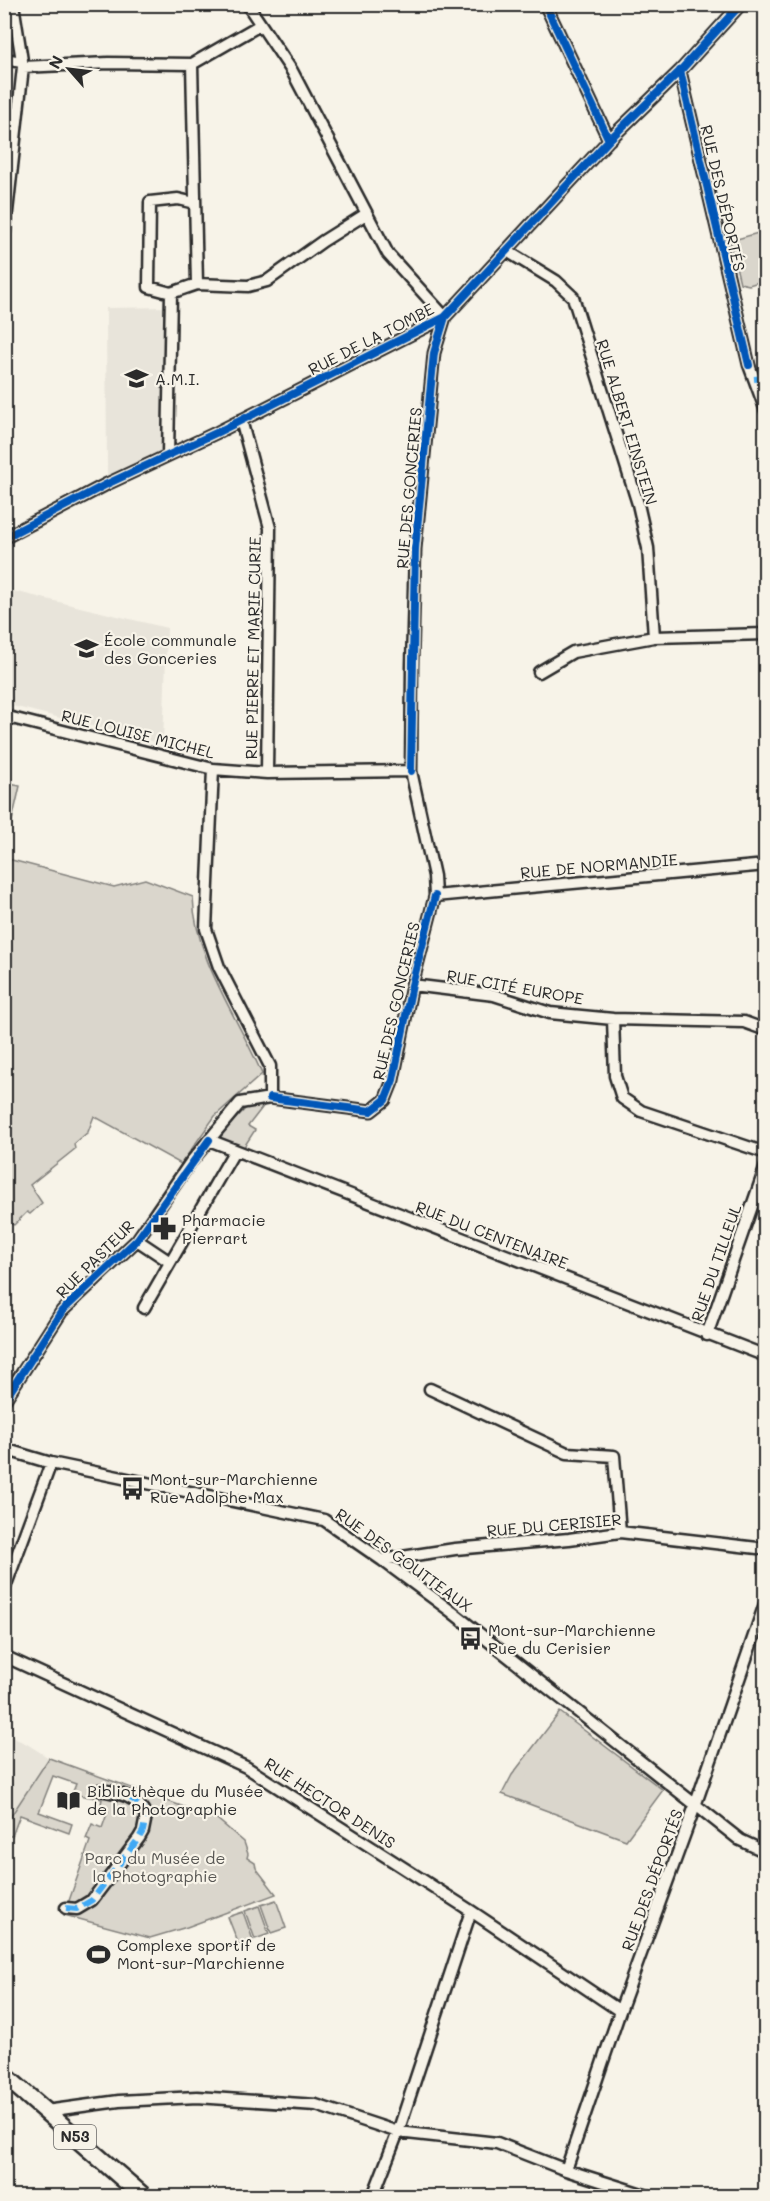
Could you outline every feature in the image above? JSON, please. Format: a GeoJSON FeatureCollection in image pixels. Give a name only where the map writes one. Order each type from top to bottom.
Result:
{"type":"FeatureCollection","features":[{"type":"Feature","properties":{"kind":"main road","name":"N53"},"geometry":{"type":"LineString","coordinates":[[5,2077],[143,2196]]}},
{"type":"Feature","properties":{"kind":"street"},"geometry":{"type":"LineString","coordinates":[[4,239],[23,64],[13,4]]}},
{"type":"Feature","properties":{"kind":"street"},"geometry":{"type":"LineString","coordinates":[[247,4],[292,71],[388,254],[446,316]]}},
{"type":"Feature","properties":{"kind":"street"},"geometry":{"type":"LineString","coordinates":[[545,4],[609,140]]}},
{"type":"Feature","properties":{"kind":"street","name":"RUE DE LA TOMBE"},"geometry":{"type":"LineString","coordinates":[[4,538],[107,484],[241,420],[446,316],[609,140],[680,71],[741,4]]}},
{"type":"Feature","properties":{"kind":"street"},"geometry":{"type":"LineString","coordinates":[[4,59],[23,64],[192,64],[260,25]]}},
{"type":"Feature","properties":{"kind":"street"},"geometry":{"type":"LineString","coordinates":[[192,64],[197,284]]}},
{"type":"Feature","properties":{"kind":"street","name":"RUE DES DÉPORTÉS"},"geometry":{"type":"LineString","coordinates":[[680,71],[749,365],[765,411]]}},
{"type":"Feature","properties":{"kind":"street"},"geometry":{"type":"LineString","coordinates":[[195,203],[178,199],[150,202],[149,287],[171,293],[197,284],[248,286],[267,281],[366,214]]}},
{"type":"Feature","properties":{"kind":"street","name":"RUE ALBERT EINSTEIN"},"geometry":{"type":"LineString","coordinates":[[507,251],[556,281],[573,297],[638,504],[648,548],[654,637]]}},
{"type":"Feature","properties":{"kind":"street"},"geometry":{"type":"LineString","coordinates":[[168,455],[171,293]]}},
{"type":"Feature","properties":{"kind":"street","name":"RUE DES GONCERIES"},"geometry":{"type":"LineString","coordinates":[[270,1098],[371,1111],[385,1100],[393,1080],[412,985],[435,896],[434,876],[411,771],[415,549],[434,353],[446,316]]}},
{"type":"Feature","properties":{"kind":"street","name":"RUE PIERRE ET MARIE CURIE"},"geometry":{"type":"LineString","coordinates":[[241,420],[270,528],[267,773]]}},
{"type":"Feature","properties":{"kind":"street"},"geometry":{"type":"LineString","coordinates":[[539,672],[573,652],[654,637],[765,634]]}},
{"type":"Feature","properties":{"kind":"street","name":"RUE LOUISE MICHEL"},"geometry":{"type":"LineString","coordinates":[[4,716],[213,769],[267,773],[411,771]]}},
{"type":"Feature","properties":{"kind":"street"},"geometry":{"type":"LineString","coordinates":[[213,769],[206,929],[219,967],[270,1066],[270,1098]]}},
{"type":"Feature","properties":{"kind":"street","name":"RUE DE NORMANDIE"},"geometry":{"type":"LineString","coordinates":[[435,896],[765,865]]}},
{"type":"Feature","properties":{"kind":"street","name":"RUE CITÉ EUROPE"},"geometry":{"type":"LineString","coordinates":[[412,985],[494,995],[550,1012],[613,1019],[744,1022],[765,1030]]}},
{"type":"Feature","properties":{"kind":"street"},"geometry":{"type":"LineString","coordinates":[[613,1019],[615,1076],[621,1098],[641,1111],[765,1153]]}},
{"type":"Feature","properties":{"kind":"street","name":"RUE PASTEUR"},"geometry":{"type":"LineString","coordinates":[[4,1401],[62,1311],[137,1240],[209,1140],[240,1103],[270,1098]]}},
{"type":"Feature","properties":{"kind":"street","name":"RUE DU CENTENAIRE"},"geometry":{"type":"LineString","coordinates":[[209,1140],[765,1356]]}},
{"type":"Feature","properties":{"kind":"street"},"geometry":{"type":"LineString","coordinates":[[144,1308],[235,1150]]}},
{"type":"Feature","properties":{"kind":"street","name":"RUE DU TILLEUL"},"geometry":{"type":"LineString","coordinates":[[707,1335],[765,1166]]}},
{"type":"Feature","properties":{"kind":"street"},"geometry":{"type":"LineString","coordinates":[[137,1240],[170,1262]]}},
{"type":"Feature","properties":{"kind":"street"},"geometry":{"type":"LineString","coordinates":[[430,1389],[567,1453],[614,1456],[620,1532]]}},
{"type":"Feature","properties":{"kind":"street","name":"RUE DES GOUTTEAUX"},"geometry":{"type":"LineString","coordinates":[[4,1449],[51,1463],[324,1520],[452,1612],[740,1840],[765,1852]]}},
{"type":"Feature","properties":{"kind":"street"},"geometry":{"type":"LineString","coordinates":[[4,1590],[51,1463]]}},
{"type":"Feature","properties":{"kind":"street","name":"RUE DU CERISIER"},"geometry":{"type":"LineString","coordinates":[[382,1560],[455,1549],[620,1532],[765,1549]]}},
{"type":"Feature","properties":{"kind":"street","name":"RUE DES DÉPORTÉS"},"geometry":{"type":"LineString","coordinates":[[566,2170],[620,2010],[695,1806],[765,1601]]}},
{"type":"Feature","properties":{"kind":"street","name":"RUE HECTOR DENIS"},"geometry":{"type":"LineString","coordinates":[[4,1656],[246,1767],[471,1911],[620,2010]]}},
{"type":"Feature","properties":{"kind":"street"},"geometry":{"type":"LineString","coordinates":[[66,1908],[77,1909],[92,1900],[143,1831],[146,1816],[137,1802],[118,1793],[100,1790]]}},
{"type":"Feature","properties":{"kind":"street"},"geometry":{"type":"LineString","coordinates":[[373,2196],[398,2132],[471,1911]]}},
{"type":"Feature","properties":{"kind":"street"},"geometry":{"type":"LineString","coordinates":[[46,2111],[119,2101],[197,2097],[316,2104],[398,2132],[497,2143],[566,2170],[648,2196]]}},
{"type":"Feature","properties":{"kind":"shaded area","name":"A.M.I."},"geometry":{"type":"Polygon","coordinates":[[[170,307],[164,450],[107,476],[106,308],[170,307]]]}},
{"type":"Feature","properties":{"kind":"shaded area","name":"École communale des Gonceries"},"geometry":{"type":"Polygon","coordinates":[[[5,589],[167,628],[163,744],[5,704],[5,589]]]}},
{"type":"Feature","properties":{"kind":"shaded area"},"geometry":{"type":"Polygon","coordinates":[[[5,1734],[49,1758],[5,1825],[5,1734]]]}},
{"type":"Feature","properties":{"kind":"green space"},"geometry":{"type":"Polygon","coordinates":[[[765,231],[765,280],[749,285],[740,283],[730,241],[765,231]]]}},
{"type":"Feature","properties":{"kind":"green space"},"geometry":{"type":"Polygon","coordinates":[[[4,783],[20,786],[5,851],[4,783]]]}},
{"type":"Feature","properties":{"kind":"green space"},"geometry":{"type":"Polygon","coordinates":[[[4,858],[114,887],[145,879],[193,897],[201,943],[209,966],[262,1074],[215,1116],[181,1164],[94,1116],[88,1132],[74,1144],[75,1149],[30,1185],[42,1203],[30,1214],[27,1212],[14,1225],[11,1224],[5,1229],[4,858]]]}},
{"type":"Feature","properties":{"kind":"green space"},"geometry":{"type":"Polygon","coordinates":[[[265,1104],[248,1126],[255,1130],[242,1150],[217,1138],[249,1105],[265,1104]]]}},
{"type":"Feature","properties":{"kind":"green space"},"geometry":{"type":"Polygon","coordinates":[[[560,1712],[663,1790],[626,1840],[502,1794],[512,1775],[560,1712]]]}},
{"type":"Feature","properties":{"kind":"green space","name":"Parc du Musée de la Photographie"},"geometry":{"type":"Polygon","coordinates":[[[49,1758],[217,1819],[244,1842],[247,1858],[255,1863],[256,1868],[276,1894],[187,1927],[150,1938],[64,1915],[90,1841],[86,1839],[92,1824],[102,1828],[108,1811],[100,1808],[102,1799],[72,1794],[76,1784],[53,1776],[39,1812],[72,1824],[69,1833],[20,1815],[12,1836],[5,1836],[5,1825],[49,1758]]]}},
{"type":"Feature","properties":{"kind":"green space"},"geometry":{"type":"Polygon","coordinates":[[[276,1900],[286,1928],[271,1933],[261,1905],[276,1900]]]}},
{"type":"Feature","properties":{"kind":"green space"},"geometry":{"type":"Polygon","coordinates":[[[259,1906],[269,1934],[255,1939],[245,1911],[259,1906]]]}},
{"type":"Feature","properties":{"kind":"green space"},"geometry":{"type":"Polygon","coordinates":[[[243,1912],[253,1940],[239,1945],[228,1917],[243,1912]]]}},
{"type":"Feature","properties":{"kind":"marked path"},"geometry":{"type":"LineString","coordinates":[[754,379],[766,378]]}},
{"type":"Feature","properties":{"kind":"marked path"},"geometry":{"type":"LineString","coordinates":[[66,1908],[77,1909],[92,1900],[143,1831],[146,1816],[138,1804],[121,1794],[100,1790]]}},
{"type":"Feature","properties":{"kind":"cycle path"},"geometry":{"type":"LineString","coordinates":[[545,4],[609,140]]}},
{"type":"Feature","properties":{"kind":"cycle path"},"geometry":{"type":"LineString","coordinates":[[4,538],[107,484],[218,432],[445,317],[609,140],[680,71],[741,4]]}},
{"type":"Feature","properties":{"kind":"cycle path"},"geometry":{"type":"LineString","coordinates":[[680,71],[749,365]]}},
{"type":"Feature","properties":{"kind":"cycle path"},"geometry":{"type":"LineString","coordinates":[[411,771],[415,549],[434,353],[445,317]]}},
{"type":"Feature","properties":{"kind":"cycle path"},"geometry":{"type":"LineString","coordinates":[[270,1098],[371,1111],[385,1100],[393,1080],[412,985],[435,896]]}},
{"type":"Feature","properties":{"kind":"cycle path"},"geometry":{"type":"LineString","coordinates":[[4,1401],[62,1311],[137,1240],[209,1140]]}},
{"type":"Feature","properties":{"kind":"place","name":"A.M.I."},"geometry":{"type":"Point","coordinates":[137,379]}},
{"type":"Feature","properties":{"kind":"place","name":"École communale des Gonceries"},"geometry":{"type":"Point","coordinates":[86,649]}},
{"type":"Feature","properties":{"kind":"place","name":"Pharmacie Pierrart"},"geometry":{"type":"Point","coordinates":[164,1229]}},
{"type":"Feature","properties":{"kind":"place","name":"Mont-sur-Marchienne Rue Adolphe Max"},"geometry":{"type":"Point","coordinates":[132,1488]}},
{"type":"Feature","properties":{"kind":"place","name":"Mont-sur-Marchienne Rue du Cerisier"},"geometry":{"type":"Point","coordinates":[470,1639]}},
{"type":"Feature","properties":{"kind":"place","name":"Bibliothèque du Musée de la Photographie"},"geometry":{"type":"Point","coordinates":[69,1800]}},
{"type":"Feature","properties":{"kind":"place","name":"Complexe sportif de Mont-sur-Marchienne"},"geometry":{"type":"Point","coordinates":[99,1954]}}]}
